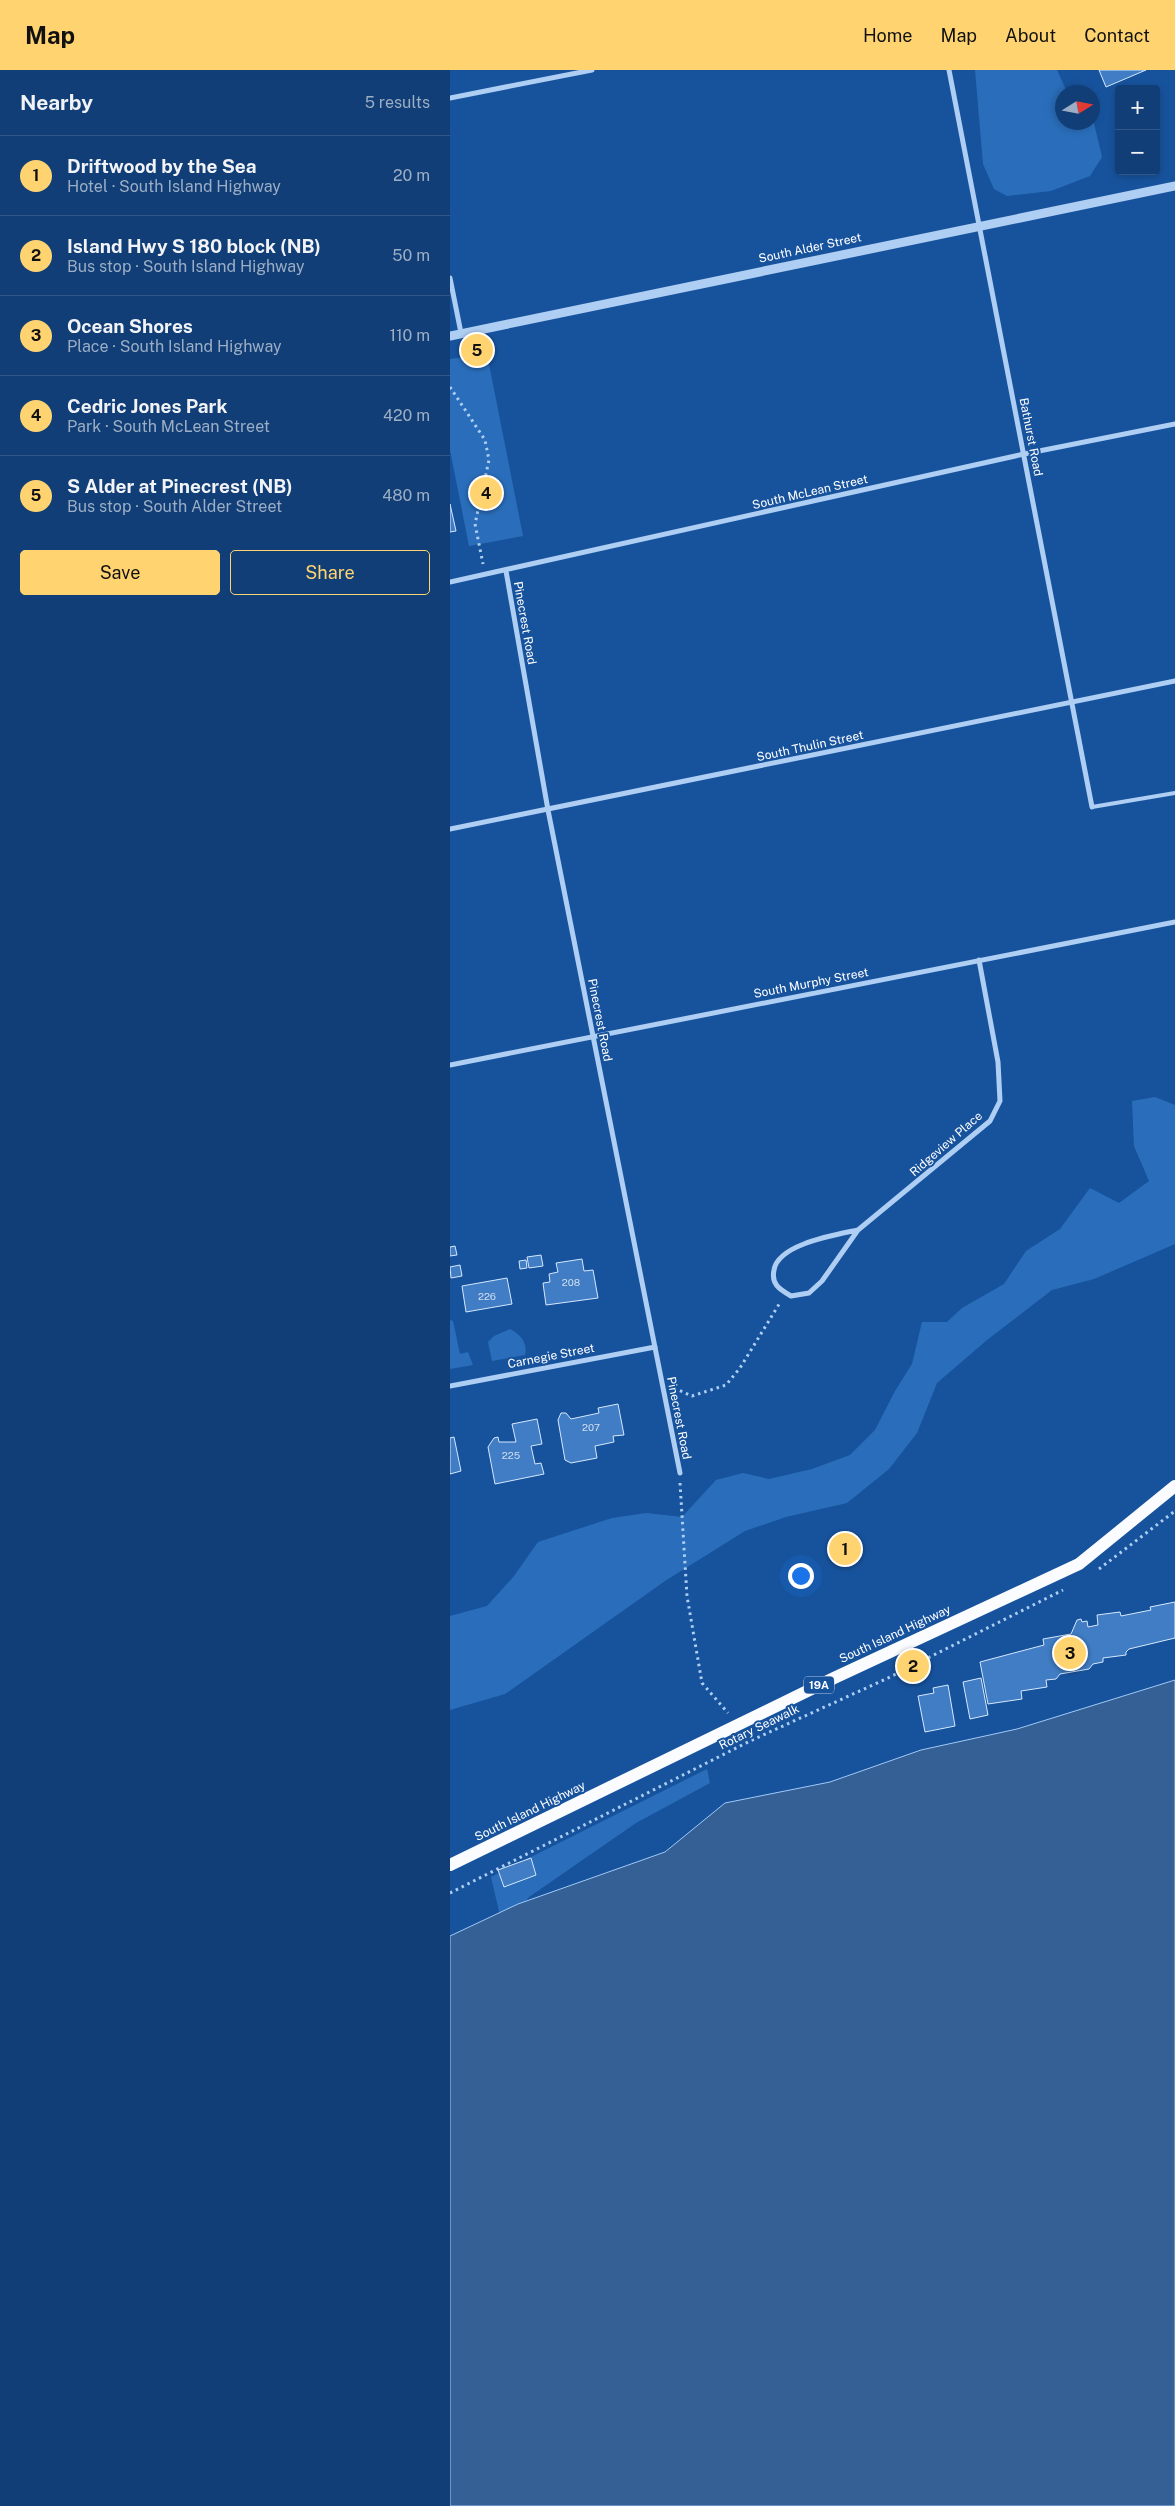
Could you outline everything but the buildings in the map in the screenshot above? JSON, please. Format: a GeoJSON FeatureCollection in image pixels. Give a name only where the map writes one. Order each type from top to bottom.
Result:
{"type":"FeatureCollection","features":[{"type":"Feature","properties":{"kind":"main road","name":"South Island Highway"},"geometry":{"type":"LineString","coordinates":[[450,1866],[826,1682],[1079,1564],[1175,1486]]}},
{"type":"Feature","properties":{"kind":"street"},"geometry":{"type":"LineString","coordinates":[[450,98],[592,70]]}},
{"type":"Feature","properties":{"kind":"street","name":"Bathurst Road"},"geometry":{"type":"LineString","coordinates":[[949,70],[1092,807]]}},
{"type":"Feature","properties":{"kind":"street","name":"South Alder Street"},"geometry":{"type":"LineString","coordinates":[[450,336],[1175,186]]}},
{"type":"Feature","properties":{"kind":"street"},"geometry":{"type":"LineString","coordinates":[[450,278],[461,333]]}},
{"type":"Feature","properties":{"kind":"street","name":"South McLean Street"},"geometry":{"type":"LineString","coordinates":[[450,582],[485,576],[1024,454],[1175,424]]}},
{"type":"Feature","properties":{"kind":"street","name":"Pinecrest Road"},"geometry":{"type":"LineString","coordinates":[[506,571],[548,810],[680,1473]]}},
{"type":"Feature","properties":{"kind":"street","name":"South Thulin Street"},"geometry":{"type":"LineString","coordinates":[[450,829],[1175,681]]}},
{"type":"Feature","properties":{"kind":"street","name":"South Murphy Street"},"geometry":{"type":"LineString","coordinates":[[450,1065],[1175,922]]}},
{"type":"Feature","properties":{"kind":"street","name":"Ridgeview Place"},"geometry":{"type":"LineString","coordinates":[[858,1230],[785,1252],[775,1262],[772,1277],[777,1288],[791,1296],[809,1293],[822,1281],[858,1230],[990,1121],[1000,1100],[998,1062],[979,960]]}},
{"type":"Feature","properties":{"kind":"street","name":"Carnegie Street"},"geometry":{"type":"LineString","coordinates":[[450,1386],[655,1346]]}},
{"type":"Feature","properties":{"kind":"lane"},"geometry":{"type":"LineString","coordinates":[[1092,807],[1175,793]]}},
{"type":"Feature","properties":{"kind":"path"},"geometry":{"type":"LineString","coordinates":[[450,387],[485,440],[489,460],[474,524],[485,576]]}},
{"type":"Feature","properties":{"kind":"path"},"geometry":{"type":"LineString","coordinates":[[662,1383],[692,1396],[726,1385],[740,1368],[786,1293]]}},
{"type":"Feature","properties":{"kind":"path"},"geometry":{"type":"LineString","coordinates":[[680,1473],[687,1596],[702,1683],[731,1717]]}},
{"type":"Feature","properties":{"kind":"path"},"geometry":{"type":"LineString","coordinates":[[1095,1571],[1107,1565],[1175,1511]]}},
{"type":"Feature","properties":{"kind":"path","name":"Rotary Seawalk"},"geometry":{"type":"LineString","coordinates":[[450,1893],[750,1741],[886,1679],[1065,1589]]}},
{"type":"Feature","properties":{"kind":"shaded area"},"geometry":{"type":"Polygon","coordinates":[[[975,70],[1057,70],[1064,85],[1055,85],[1055,130],[1096,130],[1102,157],[1090,176],[1051,191],[1007,196],[994,189],[983,164],[975,70]]]}},
{"type":"Feature","properties":{"kind":"shaded area"},"geometry":{"type":"Polygon","coordinates":[[[487,354],[523,536],[469,546],[450,450],[450,359],[487,354]]]}},
{"type":"Feature","properties":{"kind":"shaded area"},"geometry":{"type":"Polygon","coordinates":[[[1155,1097],[1175,1105],[1175,1244],[1094,1279],[1052,1290],[987,1340],[937,1383],[917,1433],[889,1469],[847,1503],[786,1517],[745,1531],[665,1581],[505,1694],[450,1710],[450,1616],[487,1606],[514,1576],[538,1542],[612,1518],[646,1513],[682,1517],[716,1480],[743,1473],[769,1479],[812,1469],[850,1455],[875,1430],[895,1391],[912,1364],[922,1322],[947,1322],[962,1308],[1004,1284],[1026,1251],[1060,1229],[1090,1188],[1119,1203],[1149,1181],[1134,1146],[1132,1101],[1155,1097]]]}},
{"type":"Feature","properties":{"kind":"shaded area"},"geometry":{"type":"Polygon","coordinates":[[[450,1320],[453,1321],[460,1354],[468,1352],[473,1365],[450,1369],[450,1320]]]}},
{"type":"Feature","properties":{"kind":"shaded area"},"geometry":{"type":"Polygon","coordinates":[[[510,1329],[522,1339],[526,1351],[525,1355],[492,1361],[488,1342],[494,1336],[510,1329]]]}},
{"type":"Feature","properties":{"kind":"shaded area"},"geometry":{"type":"Polygon","coordinates":[[[1175,1680],[1175,2506],[450,2506],[450,1936],[518,1904],[665,1852],[725,1803],[830,1782],[921,1750],[1017,1729],[1175,1680]]]}},
{"type":"Feature","properties":{"kind":"shaded area"},"geometry":{"type":"Polygon","coordinates":[[[707,1769],[710,1783],[636,1823],[529,1897],[520,1909],[502,1924],[491,1877],[707,1769]]]}},
{"type":"Feature","properties":{"kind":"place","name":"S Alder at Pinecrest (NB)"},"geometry":{"type":"Point","coordinates":[477,350]}},
{"type":"Feature","properties":{"kind":"place","name":"Cedric Jones Park"},"geometry":{"type":"Point","coordinates":[486,493]}},
{"type":"Feature","properties":{"kind":"place","name":"Driftwood by the Sea"},"geometry":{"type":"Point","coordinates":[845,1549]}},
{"type":"Feature","properties":{"kind":"place","name":"Ocean Shores"},"geometry":{"type":"Point","coordinates":[1070,1653]}},
{"type":"Feature","properties":{"kind":"place","name":"Island Hwy S 180 block (NB)"},"geometry":{"type":"Point","coordinates":[913,1666]}}]}
